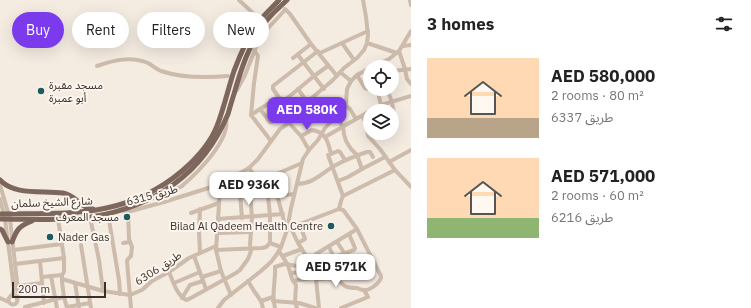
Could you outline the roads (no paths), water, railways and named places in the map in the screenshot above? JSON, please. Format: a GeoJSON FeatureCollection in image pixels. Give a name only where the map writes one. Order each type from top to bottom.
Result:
{"type":"FeatureCollection","features":[{"type":"Feature","properties":{"kind":"main road","name":"شارع الشيخ سلمان"},"geometry":{"type":"LineString","coordinates":[[269,15],[284,3]]}},
{"type":"Feature","properties":{"kind":"main road","name":"شارع الشيخ سلمان"},"geometry":{"type":"LineString","coordinates":[[5,216],[36,219],[58,219],[108,214],[142,202],[164,191],[177,182],[191,171],[213,144],[226,118],[242,68],[253,41],[265,23],[284,3]]}},
{"type":"Feature","properties":{"kind":"main road","name":"شارع الشيخ سلمان"},"geometry":{"type":"LineString","coordinates":[[5,216],[76,213],[100,210],[121,205],[145,195],[175,177],[199,154],[208,143],[217,127],[230,78],[245,48]]}},
{"type":"Feature","properties":{"kind":"main road"},"geometry":{"type":"LineString","coordinates":[[0,180],[10,188],[67,194],[85,208],[100,210]]}},
{"type":"Feature","properties":{"kind":"main road"},"geometry":{"type":"LineString","coordinates":[[0,229],[10,242],[19,228],[36,219]]}},
{"type":"Feature","properties":{"kind":"street"},"geometry":{"type":"LineString","coordinates":[[239,0],[251,12]]}},
{"type":"Feature","properties":{"kind":"street"},"geometry":{"type":"LineString","coordinates":[[363,0],[368,31],[367,43],[398,52]]}},
{"type":"Feature","properties":{"kind":"street"},"geometry":{"type":"LineString","coordinates":[[410,0],[411,5]]}},
{"type":"Feature","properties":{"kind":"street"},"geometry":{"type":"LineString","coordinates":[[233,95],[245,75],[258,42],[284,3],[311,44],[337,76]]}},
{"type":"Feature","properties":{"kind":"street"},"geometry":{"type":"LineString","coordinates":[[328,66],[285,100],[282,101],[273,89],[273,86],[319,52],[368,31]]}},
{"type":"Feature","properties":{"kind":"street"},"geometry":{"type":"LineString","coordinates":[[387,60],[403,46],[411,31]]}},
{"type":"Feature","properties":{"kind":"street"},"geometry":{"type":"LineString","coordinates":[[342,43],[354,60]]}},
{"type":"Feature","properties":{"kind":"street","name":"طريق 6315"},"geometry":{"type":"LineString","coordinates":[[120,210],[128,211],[164,202],[220,184],[249,168],[258,159],[280,129],[296,118],[307,102],[324,89],[347,65],[361,54],[367,43]]}},
{"type":"Feature","properties":{"kind":"street"},"geometry":{"type":"LineString","coordinates":[[293,58],[311,44]]}},
{"type":"Feature","properties":{"kind":"street"},"geometry":{"type":"LineString","coordinates":[[403,46],[411,45]]}},
{"type":"Feature","properties":{"kind":"street"},"geometry":{"type":"LineString","coordinates":[[254,51],[258,56],[251,115],[271,142]]}},
{"type":"Feature","properties":{"kind":"street"},"geometry":{"type":"LineString","coordinates":[[398,52],[405,69],[407,79],[411,84]]}},
{"type":"Feature","properties":{"kind":"street"},"geometry":{"type":"LineString","coordinates":[[298,55],[324,89]]}},
{"type":"Feature","properties":{"kind":"street"},"geometry":{"type":"LineString","coordinates":[[97,66],[124,59],[139,60],[159,70],[182,75],[207,78],[230,78]]}},
{"type":"Feature","properties":{"kind":"street"},"geometry":{"type":"LineString","coordinates":[[399,70],[411,69]]}},
{"type":"Feature","properties":{"kind":"street"},"geometry":{"type":"LineString","coordinates":[[340,72],[351,80]]}},
{"type":"Feature","properties":{"kind":"street"},"geometry":{"type":"LineString","coordinates":[[214,308],[262,271],[271,262],[280,249],[302,163],[309,150],[345,105],[351,80],[363,72]]}},
{"type":"Feature","properties":{"kind":"street"},"geometry":{"type":"LineString","coordinates":[[357,75],[363,85]]}},
{"type":"Feature","properties":{"kind":"street"},"geometry":{"type":"LineString","coordinates":[[298,89],[307,102]]}},
{"type":"Feature","properties":{"kind":"street"},"geometry":{"type":"LineString","coordinates":[[390,96],[392,102]]}},
{"type":"Feature","properties":{"kind":"street"},"geometry":{"type":"LineString","coordinates":[[385,104],[411,96]]}},
{"type":"Feature","properties":{"kind":"street"},"geometry":{"type":"LineString","coordinates":[[251,115],[266,104],[269,104],[279,116],[270,122],[260,109]]}},
{"type":"Feature","properties":{"kind":"street"},"geometry":{"type":"LineString","coordinates":[[345,105],[350,109],[356,119]]}},
{"type":"Feature","properties":{"kind":"street"},"geometry":{"type":"LineString","coordinates":[[336,116],[343,127],[345,138],[357,155],[362,169]]}},
{"type":"Feature","properties":{"kind":"street"},"geometry":{"type":"LineString","coordinates":[[325,137],[362,116]]}},
{"type":"Feature","properties":{"kind":"street"},"geometry":{"type":"LineString","coordinates":[[164,202],[165,198],[194,175],[210,157],[224,136],[227,123],[226,118]]}},
{"type":"Feature","properties":{"kind":"street"},"geometry":{"type":"LineString","coordinates":[[290,123],[301,136],[309,150]]}},
{"type":"Feature","properties":{"kind":"street"},"geometry":{"type":"LineString","coordinates":[[301,136],[312,130],[322,133],[328,142],[331,154],[339,151],[345,160]]}},
{"type":"Feature","properties":{"kind":"street"},"geometry":{"type":"LineString","coordinates":[[372,140],[411,187]]}},
{"type":"Feature","properties":{"kind":"street"},"geometry":{"type":"LineString","coordinates":[[342,155],[351,148]]}},
{"type":"Feature","properties":{"kind":"street"},"geometry":{"type":"LineString","coordinates":[[297,184],[312,181],[345,160],[368,152],[370,152],[372,156],[380,149]]}},
{"type":"Feature","properties":{"kind":"street"},"geometry":{"type":"LineString","coordinates":[[389,162],[411,150]]}},
{"type":"Feature","properties":{"kind":"street"},"geometry":{"type":"LineString","coordinates":[[328,155],[343,196],[339,209]]}},
{"type":"Feature","properties":{"kind":"street"},"geometry":{"type":"LineString","coordinates":[[338,181],[385,157]]}},
{"type":"Feature","properties":{"kind":"street"},"geometry":{"type":"LineString","coordinates":[[242,218],[240,194],[249,184],[302,163]]}},
{"type":"Feature","properties":{"kind":"street"},"geometry":{"type":"LineString","coordinates":[[249,168],[263,193],[268,195],[294,194]]}},
{"type":"Feature","properties":{"kind":"street"},"geometry":{"type":"LineString","coordinates":[[343,196],[396,170]]}},
{"type":"Feature","properties":{"kind":"street"},"geometry":{"type":"LineString","coordinates":[[272,176],[282,212],[298,243],[313,267],[319,308]]}},
{"type":"Feature","properties":{"kind":"street"},"geometry":{"type":"LineString","coordinates":[[0,184],[10,242],[14,290],[10,300]]}},
{"type":"Feature","properties":{"kind":"street"},"geometry":{"type":"LineString","coordinates":[[184,299],[188,299],[224,279],[236,274],[250,256],[252,217],[250,194],[220,184],[216,248],[221,271],[224,279],[231,295]]}},
{"type":"Feature","properties":{"kind":"street"},"geometry":{"type":"LineString","coordinates":[[174,192],[176,198]]}},
{"type":"Feature","properties":{"kind":"street"},"geometry":{"type":"LineString","coordinates":[[216,248],[265,248],[270,243],[268,195]]}},
{"type":"Feature","properties":{"kind":"street"},"geometry":{"type":"LineString","coordinates":[[0,199],[5,216]]}},
{"type":"Feature","properties":{"kind":"street"},"geometry":{"type":"LineString","coordinates":[[190,213],[219,203]]}},
{"type":"Feature","properties":{"kind":"street"},"geometry":{"type":"LineString","coordinates":[[218,219],[270,216],[291,208]]}},
{"type":"Feature","properties":{"kind":"street"},"geometry":{"type":"LineString","coordinates":[[200,209],[200,253]]}},
{"type":"Feature","properties":{"kind":"street"},"geometry":{"type":"LineString","coordinates":[[287,223],[292,225],[300,224],[339,209],[343,210],[357,230],[381,278],[369,289],[364,290],[347,287],[336,278],[332,270],[320,262],[316,253],[357,230]]}},
{"type":"Feature","properties":{"kind":"street"},"geometry":{"type":"LineString","coordinates":[[128,211],[130,242],[132,247],[131,255],[127,261],[131,308]]}},
{"type":"Feature","properties":{"kind":"street"},"geometry":{"type":"LineString","coordinates":[[108,214],[120,294]]}},
{"type":"Feature","properties":{"kind":"street"},"geometry":{"type":"LineString","coordinates":[[90,217],[100,260],[103,291]]}},
{"type":"Feature","properties":{"kind":"street"},"geometry":{"type":"LineString","coordinates":[[58,219],[64,258],[64,272],[62,277],[64,297],[67,308],[90,306],[80,245]]}},
{"type":"Feature","properties":{"kind":"street"},"geometry":{"type":"LineString","coordinates":[[298,243],[305,239],[300,224]]}},
{"type":"Feature","properties":{"kind":"street"},"geometry":{"type":"LineString","coordinates":[[217,233],[251,232]]}},
{"type":"Feature","properties":{"kind":"street"},"geometry":{"type":"LineString","coordinates":[[275,267],[284,264],[297,266],[311,264],[345,254],[355,248],[349,234]]}},
{"type":"Feature","properties":{"kind":"street"},"geometry":{"type":"LineString","coordinates":[[0,299],[10,300],[14,304],[17,300],[18,286],[13,250],[10,242]]}},
{"type":"Feature","properties":{"kind":"street"},"geometry":{"type":"LineString","coordinates":[[124,243],[130,242]]}},
{"type":"Feature","properties":{"kind":"street"},"geometry":{"type":"LineString","coordinates":[[337,242],[345,254]]}},
{"type":"Feature","properties":{"kind":"street"},"geometry":{"type":"LineString","coordinates":[[270,243],[280,249],[288,265],[296,287],[295,302],[297,308]]}},
{"type":"Feature","properties":{"kind":"street"},"geometry":{"type":"LineString","coordinates":[[13,250],[62,244]]}},
{"type":"Feature","properties":{"kind":"street"},"geometry":{"type":"LineString","coordinates":[[329,247],[340,272]]}},
{"type":"Feature","properties":{"kind":"street","name":"طريق 6306"},"geometry":{"type":"LineString","coordinates":[[62,277],[87,287],[130,295],[142,290],[152,281],[169,272],[183,262],[200,253],[216,248]]}},
{"type":"Feature","properties":{"kind":"street"},"geometry":{"type":"LineString","coordinates":[[283,256],[302,249]]}},
{"type":"Feature","properties":{"kind":"street"},"geometry":{"type":"LineString","coordinates":[[194,256],[206,290]]}},
{"type":"Feature","properties":{"kind":"street"},"geometry":{"type":"LineString","coordinates":[[15,264],[64,258]]}},
{"type":"Feature","properties":{"kind":"street"},"geometry":{"type":"LineString","coordinates":[[40,261],[44,303]]}},
{"type":"Feature","properties":{"kind":"street"},"geometry":{"type":"LineString","coordinates":[[271,262],[275,267],[273,299],[275,308]]}},
{"type":"Feature","properties":{"kind":"street"},"geometry":{"type":"LineString","coordinates":[[291,273],[332,270]]}},
{"type":"Feature","properties":{"kind":"street"},"geometry":{"type":"LineString","coordinates":[[174,283],[221,271]]}},
{"type":"Feature","properties":{"kind":"street"},"geometry":{"type":"LineString","coordinates":[[169,272],[177,290],[184,299]]}},
{"type":"Feature","properties":{"kind":"street"},"geometry":{"type":"LineString","coordinates":[[42,276],[62,277]]}},
{"type":"Feature","properties":{"kind":"street"},"geometry":{"type":"LineString","coordinates":[[51,276],[57,308]]}},
{"type":"Feature","properties":{"kind":"street"},"geometry":{"type":"LineString","coordinates":[[184,299],[190,285],[202,277]]}},
{"type":"Feature","properties":{"kind":"street"},"geometry":{"type":"LineString","coordinates":[[293,281],[315,278],[336,278]]}},
{"type":"Feature","properties":{"kind":"street"},"geometry":{"type":"LineString","coordinates":[[248,281],[261,301],[263,308]]}},
{"type":"Feature","properties":{"kind":"street"},"geometry":{"type":"LineString","coordinates":[[75,282],[79,307]]}},
{"type":"Feature","properties":{"kind":"street"},"geometry":{"type":"LineString","coordinates":[[18,286],[42,283]]}},
{"type":"Feature","properties":{"kind":"street"},"geometry":{"type":"LineString","coordinates":[[341,308],[368,297],[364,290]]}},
{"type":"Feature","properties":{"kind":"street"},"geometry":{"type":"LineString","coordinates":[[10,300],[15,296],[20,308]]}},
{"type":"Feature","properties":{"kind":"street"},"geometry":{"type":"LineString","coordinates":[[25,307],[64,297]]}},
{"type":"Feature","properties":{"kind":"street"},"geometry":{"type":"LineString","coordinates":[[261,301],[273,299],[295,302],[315,308]]}},
{"type":"Feature","properties":{"kind":"street"},"geometry":{"type":"LineString","coordinates":[[10,300],[15,308]]}},
{"type":"Feature","properties":{"kind":"street"},"geometry":{"type":"LineString","coordinates":[[218,308],[224,300]]}},
{"type":"Feature","properties":{"kind":"place","name":"مسجد مقبرة أبو عمبرة"},"geometry":{"type":"Point","coordinates":[41,91]}},
{"type":"Feature","properties":{"kind":"place","name":"مسجد المعرف"},"geometry":{"type":"Point","coordinates":[127,217]}},
{"type":"Feature","properties":{"kind":"place","name":"Bilad Al Qadeem Health Centre"},"geometry":{"type":"Point","coordinates":[331,226]}},
{"type":"Feature","properties":{"kind":"place","name":"Nader Gas"},"geometry":{"type":"Point","coordinates":[50,237]}}]}
